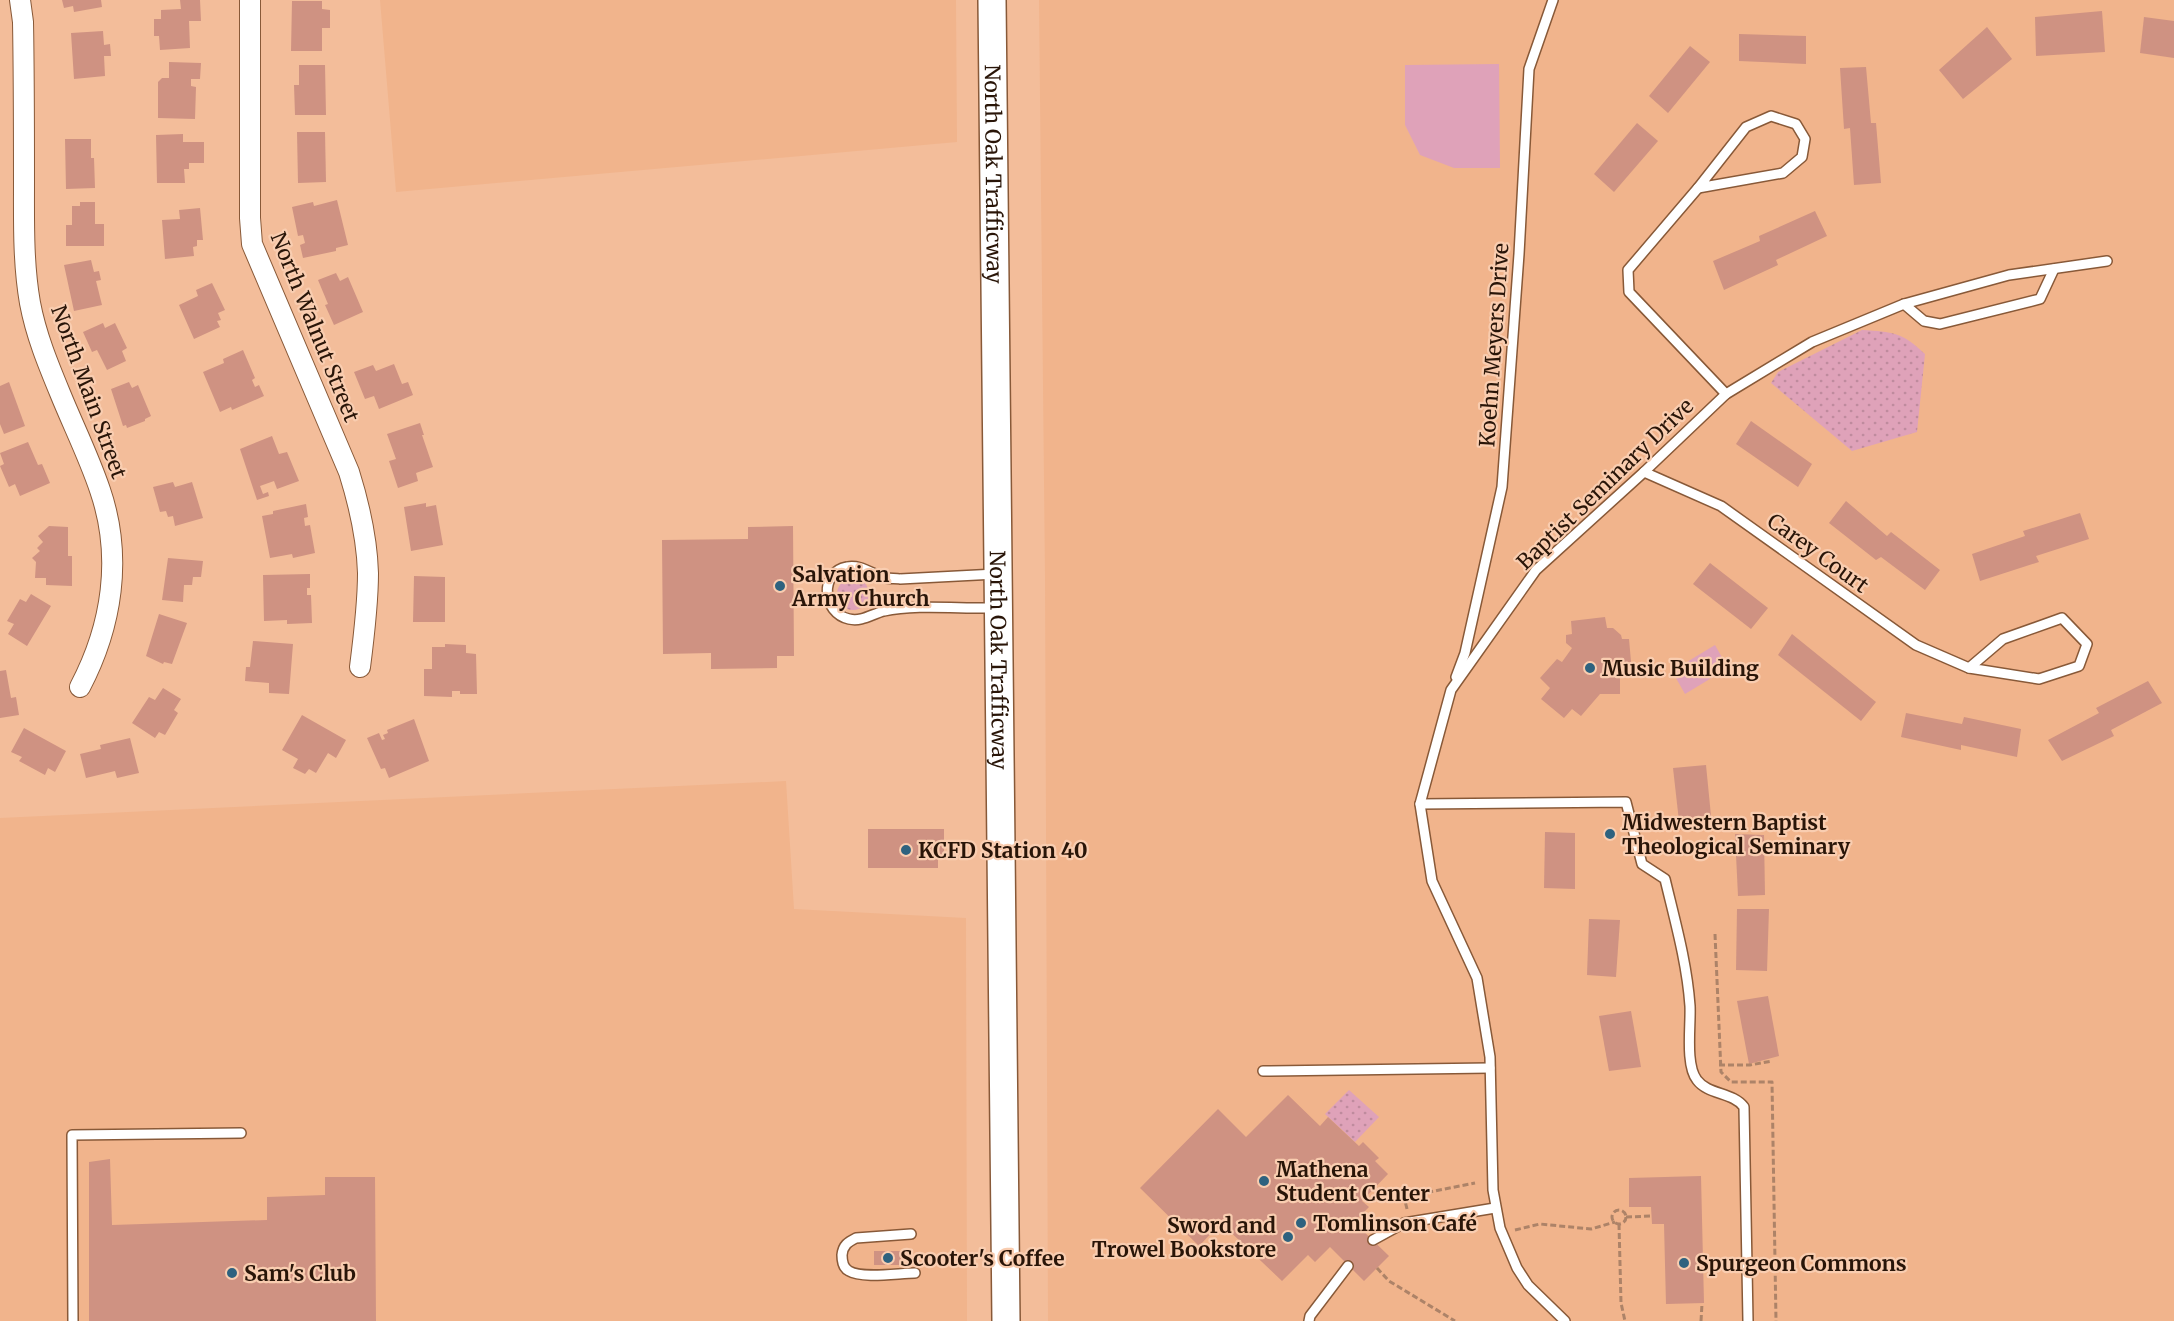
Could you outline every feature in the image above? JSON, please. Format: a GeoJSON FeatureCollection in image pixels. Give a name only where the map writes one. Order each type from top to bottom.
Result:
{"type":"FeatureCollection","features":[{"type":"Feature","properties":{"kind":"main road","name":"North Oak Trafficway"},"geometry":{"type":"LineString","coordinates":[[992,0],[1006,1321]]}},
{"type":"Feature","properties":{"kind":"street","name":"North Main Street"},"geometry":{"type":"LineString","coordinates":[[20,0],[23,22],[24,245],[31,304],[43,350],[100,490],[108,519],[112,548],[111,589],[104,628],[91,666],[80,687]]}},
{"type":"Feature","properties":{"kind":"street","name":"North Walnut Street"},"geometry":{"type":"LineString","coordinates":[[250,0],[252,244],[349,472],[357,496],[368,572],[366,623],[360,667]]}},
{"type":"Feature","properties":{"kind":"lane","name":"Koehn Meyers Drive"},"geometry":{"type":"LineString","coordinates":[[1451,690],[1465,653],[1502,487],[1529,69],[1553,0]]}},
{"type":"Feature","properties":{"kind":"lane"},"geometry":{"type":"LineString","coordinates":[[1698,188],[1783,173],[1802,158],[1805,139],[1796,124],[1771,116],[1746,127],[1698,188],[1628,270],[1629,292],[1726,394]]}},
{"type":"Feature","properties":{"kind":"lane","name":"Baptist Seminary Drive"},"geometry":{"type":"LineString","coordinates":[[1565,1321],[1528,1285],[1517,1268],[1503,1234],[1493,1190],[1490,1057],[1477,978],[1432,881],[1420,804],[1451,690],[1536,570],[1726,394],[1812,342],[1904,304],[2009,275],[2107,261]]}},
{"type":"Feature","properties":{"kind":"lane"},"geometry":{"type":"LineString","coordinates":[[1904,304],[1924,321],[1940,324],[2040,299],[2054,269]]}},
{"type":"Feature","properties":{"kind":"lane","name":"Carey Court"},"geometry":{"type":"LineString","coordinates":[[1644,472],[1721,506],[1916,645],[1969,668],[2039,679],[2079,666],[2087,644],[2062,618],[2003,639],[1969,668]]}},
{"type":"Feature","properties":{"kind":"lane"},"geometry":{"type":"LineString","coordinates":[[998,574],[900,579],[886,578],[858,567],[849,566],[838,569],[830,579],[827,588],[832,610],[851,620],[900,609],[999,608]]}},
{"type":"Feature","properties":{"kind":"lane"},"geometry":{"type":"LineString","coordinates":[[1420,804],[1626,802],[1642,864],[1665,879],[1686,969],[1690,1006],[1691,1060],[1694,1075],[1708,1089],[1740,1102],[1745,1112],[1748,1321]]}},
{"type":"Feature","properties":{"kind":"lane"},"geometry":{"type":"LineString","coordinates":[[1263,1071],[1490,1068]]}},
{"type":"Feature","properties":{"kind":"lane"},"geometry":{"type":"LineString","coordinates":[[73,1321],[72,1135],[241,1133]]}},
{"type":"Feature","properties":{"kind":"lane"},"geometry":{"type":"LineString","coordinates":[[1373,1240],[1404,1223],[1496,1208]]}},
{"type":"Feature","properties":{"kind":"lane"},"geometry":{"type":"LineString","coordinates":[[910,1234],[856,1238],[848,1242],[843,1249],[842,1259],[849,1271],[862,1275],[915,1273]]}},
{"type":"Feature","properties":{"kind":"lane"},"geometry":{"type":"LineString","coordinates":[[1309,1321],[1316,1307],[1348,1266]]}},
{"type":"Feature","properties":{"kind":"path"},"geometry":{"type":"LineString","coordinates":[[1719,1065],[1750,1065],[1772,1061]]}},
{"type":"Feature","properties":{"kind":"path"},"geometry":{"type":"LineString","coordinates":[[1408,1212],[1404,1197],[1475,1183]]}},
{"type":"Feature","properties":{"kind":"path"},"geometry":{"type":"LineString","coordinates":[[1626,1217],[1623,1211],[1616,1211],[1612,1217],[1617,1223],[1621,1303],[1626,1321]]}},
{"type":"Feature","properties":{"kind":"path"},"geometry":{"type":"LineString","coordinates":[[1626,1217],[1652,1216]]}},
{"type":"Feature","properties":{"kind":"path"},"geometry":{"type":"LineString","coordinates":[[1514,1231],[1540,1224],[1591,1229],[1623,1223],[1626,1217]]}},
{"type":"Feature","properties":{"kind":"path"},"geometry":{"type":"LineString","coordinates":[[1377,1268],[1389,1281],[1455,1321]]}},
{"type":"Feature","properties":{"kind":"path"},"geometry":{"type":"LineString","coordinates":[[1701,1321],[1702,1304]]}},
{"type":"Feature","properties":{"kind":"shaded area"},"geometry":{"type":"Polygon","coordinates":[[[380,0],[956,0],[957,142],[396,192],[380,0]]]}},
{"type":"Feature","properties":{"kind":"shaded area","name":"Midwestern Baptist Theological Seminary"},"geometry":{"type":"Polygon","coordinates":[[[1039,0],[2174,0],[2174,1321],[1048,1321],[1045,577],[1039,0]]]}},
{"type":"Feature","properties":{"kind":"shaded area"},"geometry":{"type":"Polygon","coordinates":[[[1499,64],[1500,168],[1454,168],[1420,155],[1405,125],[1405,65],[1499,64]]]}},
{"type":"Feature","properties":{"kind":"shaded area"},"geometry":{"type":"Polygon","coordinates":[[[1862,330],[1896,334],[1910,341],[1925,354],[1917,432],[1852,451],[1771,383],[1778,372],[1862,330]]]}},
{"type":"Feature","properties":{"kind":"shaded area"},"geometry":{"type":"Polygon","coordinates":[[[853,578],[865,582],[869,594],[865,606],[853,610],[841,606],[837,594],[841,582],[853,578]]]}},
{"type":"Feature","properties":{"kind":"shaded area"},"geometry":{"type":"Polygon","coordinates":[[[1715,645],[1728,668],[1685,694],[1672,671],[1715,645]]]}},
{"type":"Feature","properties":{"kind":"shaded area"},"geometry":{"type":"Polygon","coordinates":[[[786,781],[794,909],[966,918],[967,1321],[0,1321],[0,818],[786,781]]]}},
{"type":"Feature","properties":{"kind":"shaded area"},"geometry":{"type":"Polygon","coordinates":[[[1349,1090],[1379,1117],[1355,1142],[1325,1114],[1349,1090]]]}},
{"type":"Feature","properties":{"kind":"building"},"geometry":{"type":"Polygon","coordinates":[[[62,0],[101,0],[102,7],[74,12],[73,6],[64,8],[62,0]]]}},
{"type":"Feature","properties":{"kind":"building"},"geometry":{"type":"Polygon","coordinates":[[[180,0],[200,0],[201,21],[189,21],[190,48],[160,50],[159,36],[154,36],[154,19],[161,19],[161,10],[181,9],[180,0]]]}},
{"type":"Feature","properties":{"kind":"building"},"geometry":{"type":"Polygon","coordinates":[[[292,1],[322,1],[322,9],[330,10],[330,28],[322,28],[322,51],[291,51],[292,1]]]}},
{"type":"Feature","properties":{"kind":"building"},"geometry":{"type":"Polygon","coordinates":[[[2102,11],[2105,52],[2036,56],[2035,17],[2102,11]]]}},
{"type":"Feature","properties":{"kind":"building"},"geometry":{"type":"Polygon","coordinates":[[[2144,17],[2174,21],[2174,58],[2140,53],[2144,17]]]}},
{"type":"Feature","properties":{"kind":"building"},"geometry":{"type":"Polygon","coordinates":[[[1987,27],[2012,59],[1963,99],[1939,70],[1987,27]]]}},
{"type":"Feature","properties":{"kind":"building"},"geometry":{"type":"Polygon","coordinates":[[[103,31],[104,45],[110,44],[111,56],[104,56],[105,76],[74,79],[71,33],[103,31]]]}},
{"type":"Feature","properties":{"kind":"building"},"geometry":{"type":"Polygon","coordinates":[[[1739,34],[1806,36],[1806,64],[1739,61],[1739,34]]]}},
{"type":"Feature","properties":{"kind":"building"},"geometry":{"type":"Polygon","coordinates":[[[1690,46],[1710,62],[1668,113],[1649,96],[1690,46]]]}},
{"type":"Feature","properties":{"kind":"building"},"geometry":{"type":"Polygon","coordinates":[[[169,62],[201,63],[200,79],[191,79],[191,86],[196,87],[195,119],[158,118],[158,82],[162,78],[169,78],[169,62]]]}},
{"type":"Feature","properties":{"kind":"building"},"geometry":{"type":"Polygon","coordinates":[[[299,65],[325,65],[326,115],[295,115],[294,85],[299,85],[299,65]]]}},
{"type":"Feature","properties":{"kind":"building"},"geometry":{"type":"Polygon","coordinates":[[[1866,67],[1871,123],[1876,123],[1881,183],[1854,185],[1850,128],[1844,129],[1840,68],[1866,67]]]}},
{"type":"Feature","properties":{"kind":"building"},"geometry":{"type":"Polygon","coordinates":[[[1637,123],[1658,141],[1614,192],[1594,174],[1637,123]]]}},
{"type":"Feature","properties":{"kind":"building"},"geometry":{"type":"Polygon","coordinates":[[[297,132],[325,132],[326,182],[298,183],[297,132]]]}},
{"type":"Feature","properties":{"kind":"building"},"geometry":{"type":"Polygon","coordinates":[[[183,134],[183,142],[204,142],[204,163],[189,163],[189,169],[184,169],[185,183],[157,183],[156,135],[183,134]]]}},
{"type":"Feature","properties":{"kind":"building"},"geometry":{"type":"Polygon","coordinates":[[[65,139],[91,139],[95,188],[66,189],[65,139]]]}},
{"type":"Feature","properties":{"kind":"building"},"geometry":{"type":"Polygon","coordinates":[[[337,200],[348,245],[336,248],[336,251],[303,258],[300,245],[305,243],[303,235],[298,236],[292,207],[313,202],[314,206],[337,200]]]}},
{"type":"Feature","properties":{"kind":"building"},"geometry":{"type":"Polygon","coordinates":[[[80,202],[95,202],[95,224],[104,224],[104,246],[66,246],[66,225],[72,225],[72,206],[80,206],[80,202]]]}},
{"type":"Feature","properties":{"kind":"building"},"geometry":{"type":"Polygon","coordinates":[[[200,208],[203,240],[197,240],[197,246],[193,247],[194,256],[165,259],[162,220],[180,219],[179,210],[200,208]]]}},
{"type":"Feature","properties":{"kind":"building"},"geometry":{"type":"Polygon","coordinates":[[[1815,211],[1827,236],[1776,260],[1778,265],[1724,290],[1713,261],[1760,241],[1759,236],[1815,211]]]}},
{"type":"Feature","properties":{"kind":"building"},"geometry":{"type":"Polygon","coordinates":[[[91,260],[94,272],[99,271],[101,280],[96,281],[102,305],[74,311],[64,265],[91,260]]]}},
{"type":"Feature","properties":{"kind":"building"},"geometry":{"type":"Polygon","coordinates":[[[336,273],[340,281],[348,277],[363,312],[334,325],[318,280],[336,273]]]}},
{"type":"Feature","properties":{"kind":"building"},"geometry":{"type":"Polygon","coordinates":[[[212,283],[225,310],[218,313],[221,320],[217,321],[220,327],[194,339],[179,305],[198,296],[196,290],[212,283]]]}},
{"type":"Feature","properties":{"kind":"building"},"geometry":{"type":"Polygon","coordinates":[[[103,323],[105,328],[115,323],[127,348],[122,351],[126,361],[107,370],[97,350],[92,352],[83,332],[103,323]]]}},
{"type":"Feature","properties":{"kind":"building"},"geometry":{"type":"Polygon","coordinates":[[[243,350],[255,378],[252,380],[255,387],[259,385],[264,396],[232,410],[231,407],[220,412],[203,372],[224,363],[223,359],[243,350]]]}},
{"type":"Feature","properties":{"kind":"building"},"geometry":{"type":"Polygon","coordinates":[[[394,364],[402,384],[408,382],[413,395],[379,409],[374,396],[365,399],[354,372],[373,365],[376,371],[394,364]]]}},
{"type":"Feature","properties":{"kind":"building"},"geometry":{"type":"Polygon","coordinates":[[[9,382],[25,426],[4,434],[0,424],[0,386],[9,382]]]}},
{"type":"Feature","properties":{"kind":"building"},"geometry":{"type":"Polygon","coordinates":[[[129,382],[132,388],[138,385],[151,416],[127,428],[126,425],[123,426],[111,389],[129,382]]]}},
{"type":"Feature","properties":{"kind":"building"},"geometry":{"type":"Polygon","coordinates":[[[1751,421],[1812,464],[1798,487],[1736,444],[1751,421]]]}},
{"type":"Feature","properties":{"kind":"building"},"geometry":{"type":"Polygon","coordinates":[[[420,423],[433,467],[416,473],[418,481],[398,488],[389,461],[396,459],[387,434],[420,423]]]}},
{"type":"Feature","properties":{"kind":"building"},"geometry":{"type":"Polygon","coordinates":[[[272,436],[279,454],[287,452],[299,481],[277,489],[274,481],[260,486],[263,494],[268,492],[269,496],[257,500],[240,449],[272,436]]]}},
{"type":"Feature","properties":{"kind":"building"},"geometry":{"type":"Polygon","coordinates":[[[28,442],[38,465],[42,464],[50,483],[20,496],[15,484],[9,487],[0,466],[4,464],[0,453],[28,442]]]}},
{"type":"Feature","properties":{"kind":"building"},"geometry":{"type":"Polygon","coordinates":[[[173,482],[175,487],[192,482],[203,518],[175,526],[173,516],[168,517],[166,511],[160,512],[153,487],[173,482]]]}},
{"type":"Feature","properties":{"kind":"building"},"geometry":{"type":"Polygon","coordinates":[[[1846,501],[1887,536],[1891,532],[1940,570],[1925,590],[1881,557],[1876,560],[1829,523],[1846,501]]]}},
{"type":"Feature","properties":{"kind":"building"},"geometry":{"type":"Polygon","coordinates":[[[426,503],[426,507],[436,505],[443,545],[411,551],[404,507],[426,503]]]}},
{"type":"Feature","properties":{"kind":"building"},"geometry":{"type":"Polygon","coordinates":[[[306,504],[308,517],[304,518],[305,526],[310,525],[315,553],[293,558],[292,554],[270,558],[262,516],[273,514],[273,511],[306,504]]]}},
{"type":"Feature","properties":{"kind":"building"},"geometry":{"type":"Polygon","coordinates":[[[2080,513],[2089,539],[2036,556],[2039,562],[1980,581],[1972,554],[2025,536],[2023,531],[2080,513]]]}},
{"type":"Feature","properties":{"kind":"building"},"geometry":{"type":"Polygon","coordinates":[[[49,526],[68,527],[68,556],[72,556],[72,586],[46,585],[46,578],[35,578],[36,562],[32,558],[40,551],[37,548],[43,542],[38,536],[49,526]]]}},
{"type":"Feature","properties":{"kind":"building"},"geometry":{"type":"Polygon","coordinates":[[[793,526],[794,656],[777,656],[777,668],[711,669],[711,653],[663,654],[662,540],[748,539],[748,527],[793,526]]]}},
{"type":"Feature","properties":{"kind":"building"},"geometry":{"type":"Polygon","coordinates":[[[168,558],[203,561],[201,577],[193,577],[192,585],[184,585],[183,602],[162,600],[168,558]]]}},
{"type":"Feature","properties":{"kind":"building"},"geometry":{"type":"Polygon","coordinates":[[[1710,563],[1768,608],[1751,629],[1693,584],[1710,563]]]}},
{"type":"Feature","properties":{"kind":"building"},"geometry":{"type":"Polygon","coordinates":[[[310,574],[310,588],[307,588],[307,595],[311,595],[312,623],[287,624],[287,620],[264,621],[263,575],[310,574]]]}},
{"type":"Feature","properties":{"kind":"building"},"geometry":{"type":"Polygon","coordinates":[[[414,576],[445,577],[445,622],[413,622],[414,576]]]}},
{"type":"Feature","properties":{"kind":"building"},"geometry":{"type":"Polygon","coordinates":[[[31,594],[51,606],[27,646],[8,634],[14,624],[7,621],[20,599],[26,602],[31,594]]]}},
{"type":"Feature","properties":{"kind":"building"},"geometry":{"type":"Polygon","coordinates":[[[159,614],[187,623],[172,664],[164,662],[163,664],[146,656],[159,614]]]}},
{"type":"Feature","properties":{"kind":"building","name":"Music Building"},"geometry":{"type":"Polygon","coordinates":[[[1605,617],[1607,628],[1613,628],[1622,639],[1629,639],[1632,673],[1620,674],[1620,694],[1600,694],[1581,716],[1572,709],[1564,718],[1541,699],[1550,688],[1540,678],[1557,659],[1562,662],[1572,648],[1566,643],[1566,635],[1572,634],[1571,621],[1605,617]]]}},
{"type":"Feature","properties":{"kind":"building"},"geometry":{"type":"Polygon","coordinates":[[[1792,634],[1876,702],[1861,721],[1778,655],[1792,634]]]}},
{"type":"Feature","properties":{"kind":"building"},"geometry":{"type":"Polygon","coordinates":[[[253,641],[293,644],[289,694],[269,693],[269,683],[245,681],[246,667],[250,667],[253,641]]]}},
{"type":"Feature","properties":{"kind":"building"},"geometry":{"type":"Polygon","coordinates":[[[445,644],[466,645],[466,653],[476,654],[477,694],[460,694],[460,691],[452,691],[452,697],[424,696],[424,669],[432,669],[432,647],[445,647],[445,644]]]}},
{"type":"Feature","properties":{"kind":"building"},"geometry":{"type":"Polygon","coordinates":[[[6,670],[11,698],[16,697],[19,715],[0,718],[0,671],[6,670]]]}},
{"type":"Feature","properties":{"kind":"building"},"geometry":{"type":"Polygon","coordinates":[[[2148,681],[2162,703],[2111,730],[2114,736],[2062,761],[2048,740],[2099,713],[2096,708],[2148,681]]]}},
{"type":"Feature","properties":{"kind":"building"},"geometry":{"type":"Polygon","coordinates":[[[163,688],[181,699],[174,710],[178,713],[165,735],[159,732],[155,738],[132,723],[149,697],[155,700],[163,688]]]}},
{"type":"Feature","properties":{"kind":"building"},"geometry":{"type":"Polygon","coordinates":[[[1906,713],[1962,724],[1964,717],[2021,729],[2017,757],[1961,745],[1961,750],[1901,737],[1906,713]]]}},
{"type":"Feature","properties":{"kind":"building"},"geometry":{"type":"Polygon","coordinates":[[[302,715],[346,740],[336,758],[328,753],[316,773],[309,769],[305,774],[293,768],[298,759],[282,750],[302,715]]]}},
{"type":"Feature","properties":{"kind":"building"},"geometry":{"type":"Polygon","coordinates":[[[414,719],[429,761],[389,778],[385,768],[381,769],[367,738],[379,733],[382,740],[385,739],[383,735],[388,733],[387,730],[414,719]]]}},
{"type":"Feature","properties":{"kind":"building"},"geometry":{"type":"Polygon","coordinates":[[[24,728],[66,751],[55,772],[48,768],[45,775],[19,761],[22,757],[11,752],[24,728]]]}},
{"type":"Feature","properties":{"kind":"building"},"geometry":{"type":"Polygon","coordinates":[[[130,738],[139,773],[117,778],[115,771],[86,778],[80,754],[101,749],[100,745],[130,738]]]}},
{"type":"Feature","properties":{"kind":"building"},"geometry":{"type":"Polygon","coordinates":[[[1706,765],[1712,826],[1680,830],[1673,768],[1706,765]]]}},
{"type":"Feature","properties":{"kind":"building","name":"KCFD Station 40"},"geometry":{"type":"Polygon","coordinates":[[[868,829],[944,829],[944,860],[938,859],[938,868],[868,868],[868,829]]]}},
{"type":"Feature","properties":{"kind":"building"},"geometry":{"type":"Polygon","coordinates":[[[1545,832],[1575,833],[1575,889],[1544,888],[1545,832]]]}},
{"type":"Feature","properties":{"kind":"building"},"geometry":{"type":"Polygon","coordinates":[[[1735,834],[1764,835],[1765,895],[1738,896],[1735,834]]]}},
{"type":"Feature","properties":{"kind":"building"},"geometry":{"type":"Polygon","coordinates":[[[1737,909],[1769,909],[1767,971],[1736,970],[1737,909]]]}},
{"type":"Feature","properties":{"kind":"building"},"geometry":{"type":"Polygon","coordinates":[[[1589,919],[1620,920],[1616,977],[1587,975],[1589,919]]]}},
{"type":"Feature","properties":{"kind":"building"},"geometry":{"type":"Polygon","coordinates":[[[1768,996],[1779,1056],[1749,1064],[1737,1001],[1768,996]]]}},
{"type":"Feature","properties":{"kind":"building"},"geometry":{"type":"Polygon","coordinates":[[[1631,1011],[1641,1067],[1609,1071],[1599,1016],[1631,1011]]]}},
{"type":"Feature","properties":{"kind":"building","name":"Mathena Student Center"},"geometry":{"type":"Polygon","coordinates":[[[1288,1095],[1320,1126],[1328,1117],[1359,1146],[1363,1142],[1379,1158],[1375,1161],[1388,1174],[1362,1201],[1369,1207],[1354,1222],[1389,1256],[1364,1281],[1330,1247],[1315,1262],[1308,1255],[1282,1281],[1221,1223],[1199,1246],[1140,1188],[1218,1109],[1246,1137],[1288,1095]]]}},
{"type":"Feature","properties":{"kind":"building","name":"Sam's Club"},"geometry":{"type":"Polygon","coordinates":[[[110,1159],[112,1225],[267,1220],[267,1197],[325,1195],[325,1177],[375,1177],[376,1321],[89,1321],[89,1162],[110,1159]]]}},
{"type":"Feature","properties":{"kind":"building","name":"Spurgeon Commons"},"geometry":{"type":"Polygon","coordinates":[[[1701,1176],[1704,1303],[1666,1304],[1664,1224],[1652,1224],[1651,1207],[1629,1207],[1629,1178],[1701,1176]]]}},
{"type":"Feature","properties":{"kind":"building","name":"Scooter's Coffee"},"geometry":{"type":"Polygon","coordinates":[[[874,1251],[902,1251],[902,1265],[874,1265],[874,1251]]]}},
{"type":"Feature","properties":{"kind":"place","name":"Salvation Army Church"},"geometry":{"type":"Point","coordinates":[780,586]}},
{"type":"Feature","properties":{"kind":"place","name":"Music Building"},"geometry":{"type":"Point","coordinates":[1590,668]}},
{"type":"Feature","properties":{"kind":"place","name":"Midwestern Baptist Theological Seminary"},"geometry":{"type":"Point","coordinates":[1610,834]}},
{"type":"Feature","properties":{"kind":"place","name":"KCFD Station 40"},"geometry":{"type":"Point","coordinates":[906,850]}},
{"type":"Feature","properties":{"kind":"place","name":"Mathena Student Center"},"geometry":{"type":"Point","coordinates":[1264,1181]}},
{"type":"Feature","properties":{"kind":"place","name":"Tomlinson Café"},"geometry":{"type":"Point","coordinates":[1301,1223]}},
{"type":"Feature","properties":{"kind":"place","name":"Sword and Trowel Bookstore"},"geometry":{"type":"Point","coordinates":[1288,1237]}},
{"type":"Feature","properties":{"kind":"place","name":"Scooter's Coffee"},"geometry":{"type":"Point","coordinates":[888,1258]}},
{"type":"Feature","properties":{"kind":"place","name":"Spurgeon Commons"},"geometry":{"type":"Point","coordinates":[1684,1263]}},
{"type":"Feature","properties":{"kind":"place","name":"Sam's Club"},"geometry":{"type":"Point","coordinates":[232,1273]}}]}
